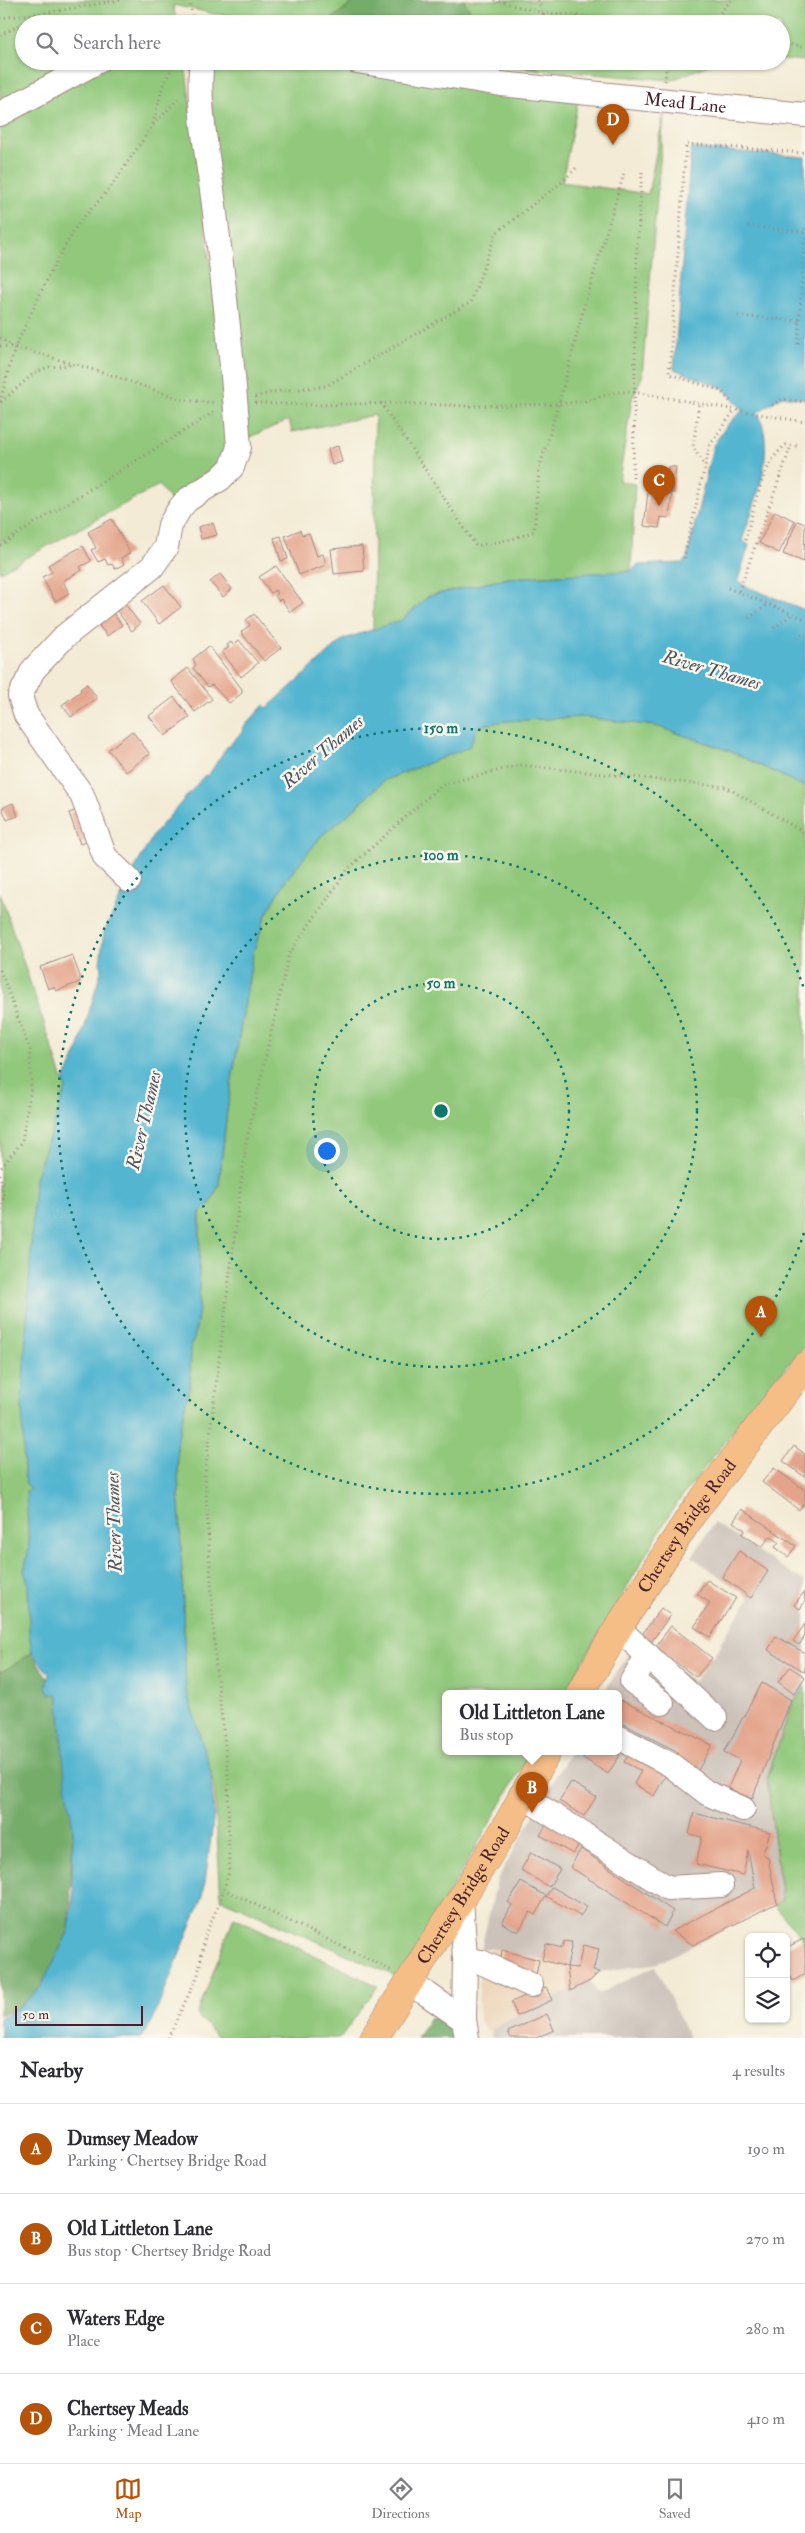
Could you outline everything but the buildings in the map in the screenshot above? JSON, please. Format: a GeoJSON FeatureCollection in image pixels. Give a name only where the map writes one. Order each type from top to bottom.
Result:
{"type":"FeatureCollection","features":[{"type":"Feature","properties":{"kind":"main road","name":"Chertsey Bridge Road"},"geometry":{"type":"LineString","coordinates":[[582,1690],[618,1628],[692,1514],[805,1366]]}},
{"type":"Feature","properties":{"kind":"main road","name":"Chertsey Bridge Road"},"geometry":{"type":"LineString","coordinates":[[374,2038],[506,1827],[521,1795],[544,1755]]}},
{"type":"Feature","properties":{"kind":"street"},"geometry":{"type":"LineString","coordinates":[[0,114],[81,70]]}},
{"type":"Feature","properties":{"kind":"street"},"geometry":{"type":"LineString","coordinates":[[129,880],[105,857],[82,796],[26,715],[20,696],[33,670],[65,636],[152,567],[166,547],[170,525],[187,500],[220,479],[232,468],[239,447],[231,403],[228,316],[201,70]]}},
{"type":"Feature","properties":{"kind":"street","name":"Mead Lane"},"geometry":{"type":"LineString","coordinates":[[413,70],[501,84],[805,114]]}},
{"type":"Feature","properties":{"kind":"street"},"geometry":{"type":"LineString","coordinates":[[618,1628],[715,1718]]}},
{"type":"Feature","properties":{"kind":"street"},"geometry":{"type":"LineString","coordinates":[[648,1655],[632,1681],[662,1703]]}},
{"type":"Feature","properties":{"kind":"street"},"geometry":{"type":"LineString","coordinates":[[622,1739],[671,1765],[707,1793],[743,1809]]}},
{"type":"Feature","properties":{"kind":"street"},"geometry":{"type":"LineString","coordinates":[[521,1795],[668,1888],[721,1886]]}},
{"type":"Feature","properties":{"kind":"street"},"geometry":{"type":"LineString","coordinates":[[461,1899],[465,1959],[465,2029]]}},
{"type":"Feature","properties":{"kind":"street"},"geometry":{"type":"LineString","coordinates":[[465,1959],[481,1962],[531,1985]]}},
{"type":"Feature","properties":{"kind":"street"},"geometry":{"type":"LineString","coordinates":[[409,1984],[426,1994],[465,2029]]}},
{"type":"Feature","properties":{"kind":"path"},"geometry":{"type":"LineString","coordinates":[[27,15],[121,0]]}},
{"type":"Feature","properties":{"kind":"path"},"geometry":{"type":"LineString","coordinates":[[190,0],[192,15]]}},
{"type":"Feature","properties":{"kind":"path"},"geometry":{"type":"LineString","coordinates":[[494,0],[543,13],[573,15]]}},
{"type":"Feature","properties":{"kind":"path"},"geometry":{"type":"LineString","coordinates":[[538,0],[543,13]]}},
{"type":"Feature","properties":{"kind":"path"},"geometry":{"type":"LineString","coordinates":[[718,15],[731,0]]}},
{"type":"Feature","properties":{"kind":"path"},"geometry":{"type":"LineString","coordinates":[[41,15],[45,13]]}},
{"type":"Feature","properties":{"kind":"path"},"geometry":{"type":"LineString","coordinates":[[0,18],[15,16]]}},
{"type":"Feature","properties":{"kind":"path"},"geometry":{"type":"LineString","coordinates":[[0,35],[15,28]]}},
{"type":"Feature","properties":{"kind":"path"},"geometry":{"type":"LineString","coordinates":[[790,44],[805,48]]}},
{"type":"Feature","properties":{"kind":"path"},"geometry":{"type":"LineString","coordinates":[[153,125],[162,85],[171,70]]}},
{"type":"Feature","properties":{"kind":"path"},"geometry":{"type":"LineString","coordinates":[[0,402],[15,347],[54,264],[78,224],[110,188],[153,125],[199,70]]}},
{"type":"Feature","properties":{"kind":"path"},"geometry":{"type":"LineString","coordinates":[[730,401],[722,391],[669,374],[686,144],[805,153]]}},
{"type":"Feature","properties":{"kind":"path"},"geometry":{"type":"LineString","coordinates":[[0,545],[231,403],[273,392],[326,386],[471,302],[496,233],[562,182],[578,166]]}},
{"type":"Feature","properties":{"kind":"path"},"geometry":{"type":"LineString","coordinates":[[381,403],[476,546],[516,538],[534,531],[539,469],[585,303],[625,170]]}},
{"type":"Feature","properties":{"kind":"path"},"geometry":{"type":"LineString","coordinates":[[633,478],[637,249],[642,172]]}},
{"type":"Feature","properties":{"kind":"path"},"geometry":{"type":"LineString","coordinates":[[748,226],[804,232]]}},
{"type":"Feature","properties":{"kind":"path"},"geometry":{"type":"LineString","coordinates":[[798,344],[805,228]]}},
{"type":"Feature","properties":{"kind":"path"},"geometry":{"type":"LineString","coordinates":[[738,316],[800,321]]}},
{"type":"Feature","properties":{"kind":"path"},"geometry":{"type":"LineString","coordinates":[[0,338],[15,347]]}},
{"type":"Feature","properties":{"kind":"path"},"geometry":{"type":"LineString","coordinates":[[0,346],[15,347],[183,400],[316,406],[381,403],[468,406],[558,404],[586,400],[617,392],[634,392],[699,405],[805,422]]}},
{"type":"Feature","properties":{"kind":"path"},"geometry":{"type":"LineString","coordinates":[[0,402],[33,374],[48,366],[75,365]]}},
{"type":"Feature","properties":{"kind":"path"},"geometry":{"type":"LineString","coordinates":[[772,405],[782,399],[805,402]]}},
{"type":"Feature","properties":{"kind":"path"},"geometry":{"type":"LineString","coordinates":[[699,405],[693,447],[704,466]]}},
{"type":"Feature","properties":{"kind":"path"},"geometry":{"type":"LineString","coordinates":[[684,558],[710,445],[736,411]]}},
{"type":"Feature","properties":{"kind":"path"},"geometry":{"type":"LineString","coordinates":[[745,540],[767,466],[778,451],[786,445],[798,446]]}},
{"type":"Feature","properties":{"kind":"path"},"geometry":{"type":"LineString","coordinates":[[739,591],[790,446]]}},
{"type":"Feature","properties":{"kind":"path"},"geometry":{"type":"LineString","coordinates":[[728,588],[805,619]]}},
{"type":"Feature","properties":{"kind":"path"},"geometry":{"type":"LineString","coordinates":[[749,618],[769,604]]}},
{"type":"Feature","properties":{"kind":"path"},"geometry":{"type":"LineString","coordinates":[[774,628],[793,614]]}},
{"type":"Feature","properties":{"kind":"path"},"geometry":{"type":"LineString","coordinates":[[797,638],[805,632]]}},
{"type":"Feature","properties":{"kind":"path"},"geometry":{"type":"LineString","coordinates":[[168,2038],[198,1975],[205,1936],[229,1872],[228,1770],[216,1668],[205,1474],[246,1143],[289,954],[348,869],[441,785],[520,765],[726,786],[805,833]]}},
{"type":"Feature","properties":{"kind":"path"},"geometry":{"type":"LineString","coordinates":[[0,970],[30,1050],[31,1087],[22,1142],[0,1168]]}},
{"type":"Feature","properties":{"kind":"path"},"geometry":{"type":"LineString","coordinates":[[0,1174],[4,1197],[0,1213]]}},
{"type":"Feature","properties":{"kind":"path"},"geometry":{"type":"LineString","coordinates":[[224,1889],[387,1968]]}},
{"type":"Feature","properties":{"kind":"shaded area"},"geometry":{"type":"Polygon","coordinates":[[[714,1523],[805,1582],[805,1687],[792,1705],[767,1779],[783,1900],[658,1963],[599,1972],[491,1948],[481,1949],[497,1880],[568,1755],[622,1755],[622,1690],[606,1690],[639,1637],[694,1682],[722,1644],[720,1643],[750,1598],[692,1557],[714,1523]]]}},
{"type":"Feature","properties":{"kind":"shaded area"},"geometry":{"type":"Polygon","coordinates":[[[491,1948],[567,1967],[599,1972],[590,1981],[486,2032],[479,2019],[479,1965],[491,1948]]]}},
{"type":"Feature","properties":{"kind":"shaded area"},"geometry":{"type":"Polygon","coordinates":[[[655,1966],[689,2038],[492,2038],[490,2029],[590,1981],[598,1994],[655,1966]]]}},
{"type":"Feature","properties":{"kind":"green space"},"geometry":{"type":"Polygon","coordinates":[[[0,0],[374,0],[355,1],[337,15],[226,15],[173,5],[175,15],[15,15],[15,70],[186,70],[233,450],[173,504],[159,485],[0,572],[0,0]]]}},
{"type":"Feature","properties":{"kind":"green space"},"geometry":{"type":"Polygon","coordinates":[[[463,0],[805,0],[805,61],[790,60],[790,15],[473,15],[463,0]]]}},
{"type":"Feature","properties":{"kind":"green space"},"geometry":{"type":"Polygon","coordinates":[[[463,0],[473,15],[337,15],[355,1],[463,0]]]}},
{"type":"Feature","properties":{"kind":"green space"},"geometry":{"type":"Polygon","coordinates":[[[349,70],[578,101],[562,182],[648,194],[664,114],[642,377],[632,399],[619,481],[635,484],[631,571],[508,578],[429,596],[402,620],[373,631],[375,415],[292,432],[289,420],[245,439],[208,71],[349,70]]]}},
{"type":"Feature","properties":{"kind":"green space"},"geometry":{"type":"Polygon","coordinates":[[[541,70],[696,70],[672,80],[541,70]]]}},
{"type":"Feature","properties":{"kind":"green space"},"geometry":{"type":"Polygon","coordinates":[[[583,717],[656,726],[730,751],[805,787],[805,1346],[769,1386],[674,1507],[566,1690],[442,1690],[442,1755],[529,1755],[400,1978],[221,1899],[214,1785],[186,1689],[177,1441],[190,1384],[191,1345],[194,1339],[199,1308],[200,1212],[210,1204],[219,1184],[227,1110],[253,953],[266,915],[286,880],[322,835],[342,820],[385,780],[469,747],[478,726],[505,721],[583,717]]]}},
{"type":"Feature","properties":{"kind":"green space"},"geometry":{"type":"Polygon","coordinates":[[[0,893],[66,1089],[35,1179],[32,1653],[0,1673],[0,893]]]}},
{"type":"Feature","properties":{"kind":"green space"},"geometry":{"type":"Polygon","coordinates":[[[32,1653],[59,1698],[73,1830],[69,1930],[41,1987],[19,2007],[0,2015],[0,1673],[32,1653]]]}},
{"type":"Feature","properties":{"kind":"green space"},"geometry":{"type":"Polygon","coordinates":[[[805,1687],[805,1942],[774,1905],[782,1900],[767,1779],[792,1705],[805,1687]]]}},
{"type":"Feature","properties":{"kind":"green space"},"geometry":{"type":"Polygon","coordinates":[[[234,1917],[378,1986],[340,2038],[218,2038],[197,2015],[234,1917]]]}},
{"type":"Feature","properties":{"kind":"green space"},"geometry":{"type":"Polygon","coordinates":[[[430,2017],[456,2027],[458,2038],[417,2038],[430,2017]]]}},
{"type":"Feature","properties":{"kind":"water","name":"River Thames"},"geometry":{"type":"Polygon","coordinates":[[[691,148],[805,157],[805,399],[782,396],[758,412],[763,428],[765,460],[758,493],[742,541],[749,545],[738,580],[745,586],[805,610],[805,787],[730,751],[656,726],[583,717],[505,721],[478,726],[469,747],[385,780],[342,820],[322,835],[286,880],[266,915],[253,953],[227,1110],[219,1184],[210,1204],[200,1212],[199,1308],[194,1339],[191,1345],[190,1384],[177,1441],[186,1689],[211,1772],[214,1815],[203,1896],[152,2022],[141,2038],[0,2038],[0,2018],[19,2007],[41,1987],[69,1930],[74,1886],[72,1886],[73,1830],[64,1769],[59,1698],[57,1694],[49,1694],[46,1687],[49,1674],[32,1653],[29,1632],[28,1583],[24,1571],[29,1547],[26,1491],[30,1489],[26,1484],[24,1474],[22,1399],[35,1179],[66,1089],[64,1080],[77,1053],[102,968],[100,963],[104,932],[154,834],[205,775],[208,776],[226,748],[244,730],[243,728],[264,705],[267,708],[344,639],[402,620],[429,596],[508,578],[631,571],[638,565],[682,563],[687,558],[713,446],[727,425],[743,410],[723,388],[674,369],[691,148]]]}},
{"type":"Feature","properties":{"kind":"place","name":"Chertsey Meads"},"geometry":{"type":"Point","coordinates":[613,145]}},
{"type":"Feature","properties":{"kind":"place","name":"Waters Edge"},"geometry":{"type":"Point","coordinates":[659,506]}},
{"type":"Feature","properties":{"kind":"place","name":"Dumsey Meadow"},"geometry":{"type":"Point","coordinates":[761,1337]}},
{"type":"Feature","properties":{"kind":"place","name":"Old Littleton Lane"},"geometry":{"type":"Point","coordinates":[532,1813]}}]}
